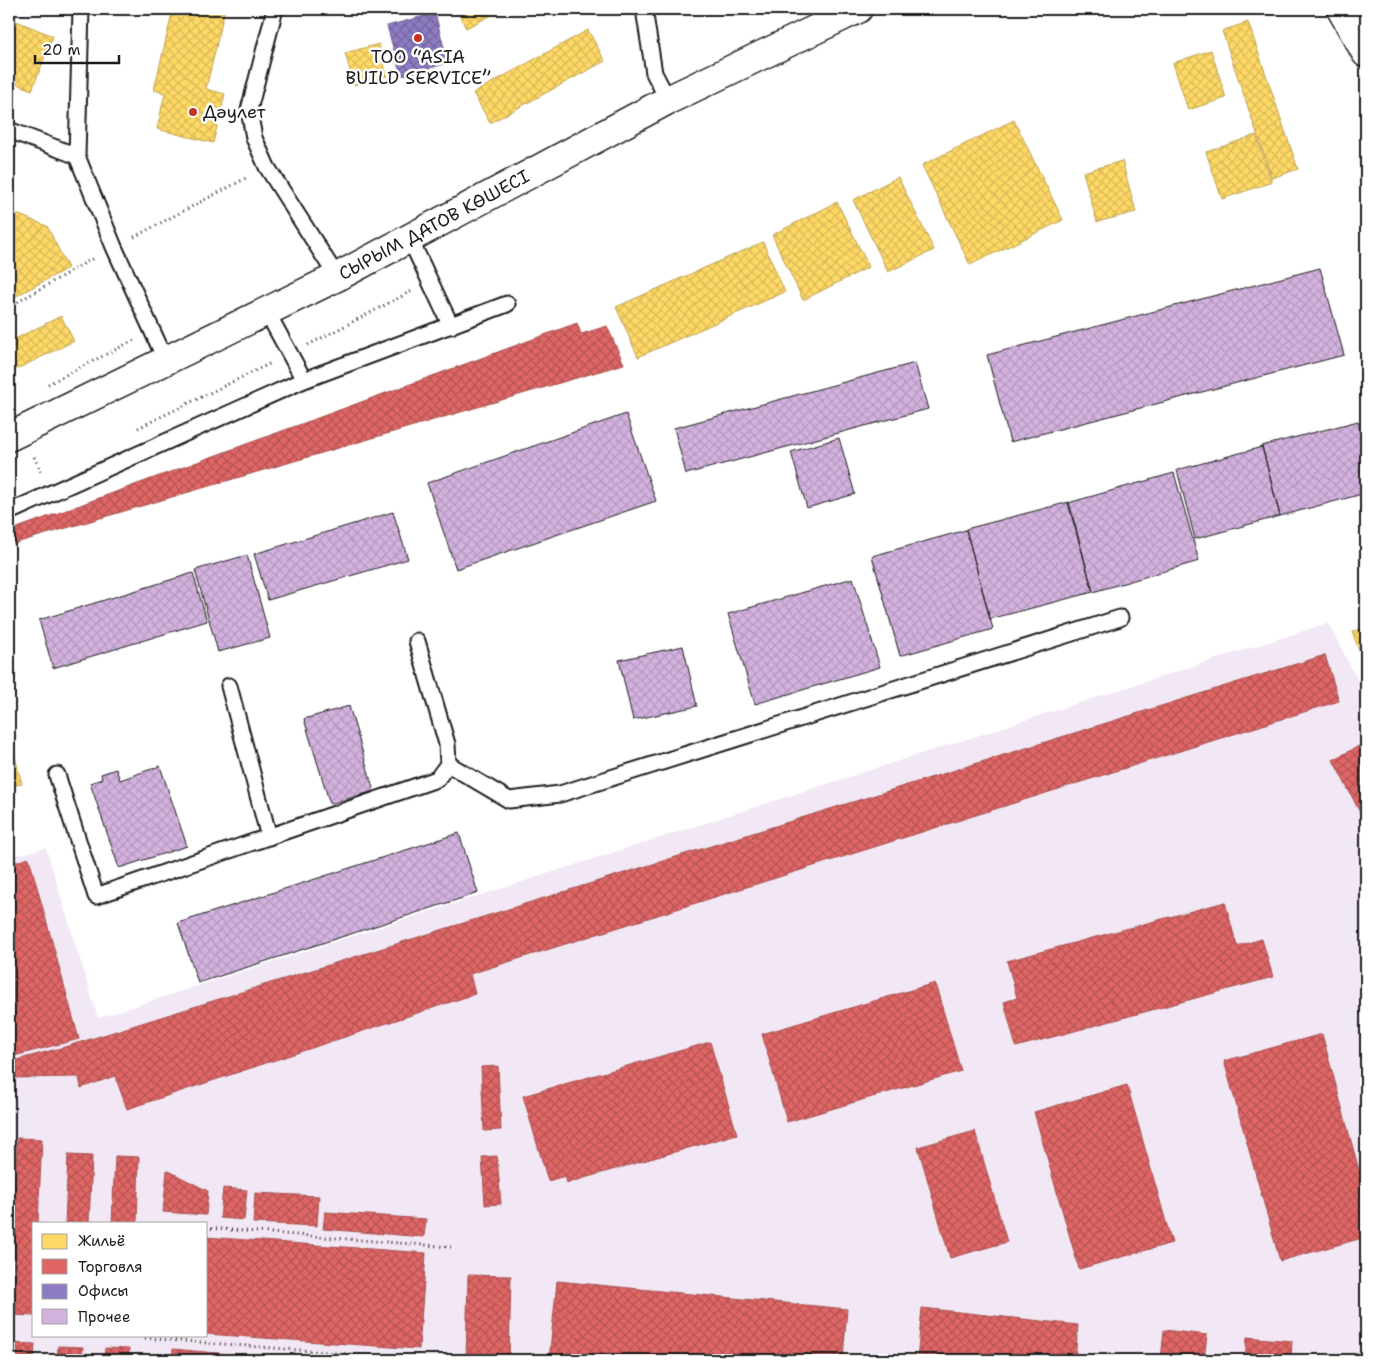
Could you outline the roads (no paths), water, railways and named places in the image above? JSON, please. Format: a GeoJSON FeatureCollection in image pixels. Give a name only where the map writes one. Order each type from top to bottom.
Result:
{"type":"FeatureCollection","features":[{"type":"Feature","properties":{"kind":"main road","name":"СЫРЫМ ДАТОВ КӨШЕСІ"},"geometry":{"type":"LineString","coordinates":[[9,437],[337,278],[668,100],[858,9]]}},
{"type":"Feature","properties":{"kind":"main road"},"geometry":{"type":"LineString","coordinates":[[1341,9],[1366,53]]}},
{"type":"Feature","properties":{"kind":"lane"},"geometry":{"type":"LineString","coordinates":[[81,9],[77,156],[114,247],[166,361]]}},
{"type":"Feature","properties":{"kind":"lane"},"geometry":{"type":"LineString","coordinates":[[275,9],[249,110],[254,138],[268,167],[337,278]]}},
{"type":"Feature","properties":{"kind":"lane"},"geometry":{"type":"LineString","coordinates":[[644,9],[654,73],[668,100]]}},
{"type":"Feature","properties":{"kind":"lane"},"geometry":{"type":"LineString","coordinates":[[9,130],[77,156]]}},
{"type":"Feature","properties":{"kind":"lane"},"geometry":{"type":"LineString","coordinates":[[410,239],[450,326]]}},
{"type":"Feature","properties":{"kind":"lane"},"geometry":{"type":"LineString","coordinates":[[9,512],[304,380],[507,304]]}},
{"type":"Feature","properties":{"kind":"lane"},"geometry":{"type":"LineString","coordinates":[[267,312],[304,380]]}},
{"type":"Feature","properties":{"kind":"lane"},"geometry":{"type":"LineString","coordinates":[[448,764],[508,800],[560,794],[1120,618]]}},
{"type":"Feature","properties":{"kind":"lane"},"geometry":{"type":"LineString","coordinates":[[57,775],[96,896],[437,779],[448,764],[447,744],[417,641]]}},
{"type":"Feature","properties":{"kind":"lane"},"geometry":{"type":"LineString","coordinates":[[229,686],[269,837]]}},
{"type":"Feature","properties":{"kind":"place","name":"TOO “ASIA BUILD SERVICE”"},"geometry":{"type":"Point","coordinates":[418,38]}},
{"type":"Feature","properties":{"kind":"place","name":"Дәулет"},"geometry":{"type":"Point","coordinates":[193,112]}}]}
